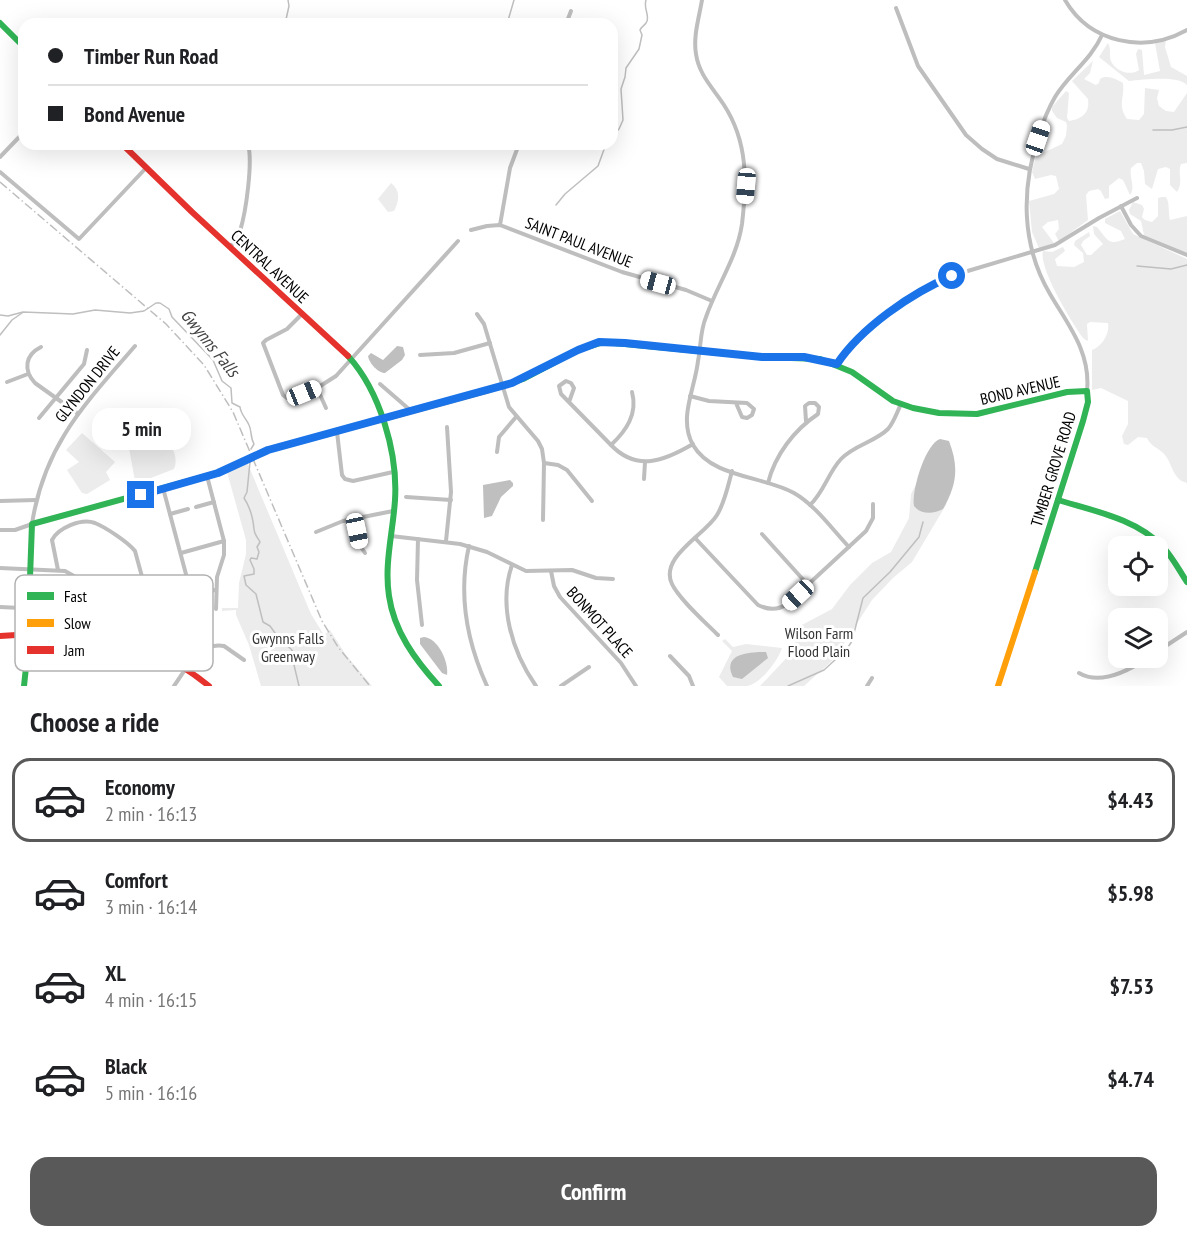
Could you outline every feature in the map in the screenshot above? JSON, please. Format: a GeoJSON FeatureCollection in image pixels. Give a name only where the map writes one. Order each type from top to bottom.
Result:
{"type":"FeatureCollection","features":[{"type":"Feature","properties":{"kind":"street"},"geometry":{"type":"LineString","coordinates":[[702,0],[696,38],[698,61],[704,77],[733,122],[741,145],[746,173],[745,199],[738,243],[703,325],[686,421],[693,444],[708,461],[795,493],[810,505],[849,547]]}},
{"type":"Feature","properties":{"kind":"street"},"geometry":{"type":"LineString","coordinates":[[1065,0],[1082,22],[1102,35],[1121,41],[1138,42],[1170,37],[1187,30]]}},
{"type":"Feature","properties":{"kind":"street"},"geometry":{"type":"LineString","coordinates":[[896,8],[913,54],[926,79],[966,135],[997,159],[1029,169]]}},
{"type":"Feature","properties":{"kind":"street"},"geometry":{"type":"LineString","coordinates":[[569,18],[572,11]]}},
{"type":"Feature","properties":{"kind":"street"},"geometry":{"type":"LineString","coordinates":[[0,23],[18,41]]}},
{"type":"Feature","properties":{"kind":"street","name":"TIMBER GROVE ROAD"},"geometry":{"type":"LineString","coordinates":[[998,686],[1087,405],[1087,370],[1079,342],[1046,286],[1033,252],[1026,213],[1029,169],[1052,102],[1092,54],[1102,35]]}},
{"type":"Feature","properties":{"kind":"street"},"geometry":{"type":"LineString","coordinates":[[0,157],[18,138]]}},
{"type":"Feature","properties":{"kind":"street","name":"CENTRAL AVENUE"},"geometry":{"type":"LineString","coordinates":[[128,150],[352,360],[372,389],[384,417],[393,472],[394,511],[387,576],[389,595],[396,624],[411,653],[439,686]]}},
{"type":"Feature","properties":{"kind":"street"},"geometry":{"type":"LineString","coordinates":[[230,247],[238,236],[241,226],[250,162],[249,150]]}},
{"type":"Feature","properties":{"kind":"street"},"geometry":{"type":"LineString","coordinates":[[500,225],[510,168],[517,150]]}},
{"type":"Feature","properties":{"kind":"street"},"geometry":{"type":"LineString","coordinates":[[0,172],[79,239],[146,168]]}},
{"type":"Feature","properties":{"kind":"street"},"geometry":{"type":"LineString","coordinates":[[837,364],[847,351],[882,318],[920,291],[961,273],[1055,245],[1137,198]]}},
{"type":"Feature","properties":{"kind":"street"},"geometry":{"type":"LineString","coordinates":[[1121,206],[1134,230],[1141,236],[1187,255]]}},
{"type":"Feature","properties":{"kind":"street","name":"SAINT PAUL AVENUE"},"geometry":{"type":"LineString","coordinates":[[471,230],[500,225],[622,272],[686,290],[712,301]]}},
{"type":"Feature","properties":{"kind":"street"},"geometry":{"type":"LineString","coordinates":[[302,314],[287,329],[266,340],[263,345],[285,397],[292,398],[317,388],[336,376],[458,241]]}},
{"type":"Feature","properties":{"kind":"street"},"geometry":{"type":"LineString","coordinates":[[477,314],[484,324],[509,407],[538,441],[544,463],[543,520]]}},
{"type":"Feature","properties":{"kind":"street","name":"BOND AVENUE"},"geometry":{"type":"LineString","coordinates":[[32,524],[227,470],[263,452],[503,386],[523,379],[578,350],[599,342],[762,357],[804,357],[837,364],[880,393],[901,404],[932,412],[970,415],[1067,392],[1087,391]]}},
{"type":"Feature","properties":{"kind":"street"},"geometry":{"type":"LineString","coordinates":[[420,355],[454,353],[490,343]]}},
{"type":"Feature","properties":{"kind":"street","name":"GLYNDON DRIVE"},"geometry":{"type":"LineString","coordinates":[[30,575],[32,524],[36,500],[54,453],[77,413],[135,346]]}},
{"type":"Feature","properties":{"kind":"street"},"geometry":{"type":"LineString","coordinates":[[40,347],[28,358],[28,374],[77,413]]}},
{"type":"Feature","properties":{"kind":"street"},"geometry":{"type":"LineString","coordinates":[[39,417],[84,364],[87,350]]}},
{"type":"Feature","properties":{"kind":"street"},"geometry":{"type":"LineString","coordinates":[[7,382],[28,374]]}},
{"type":"Feature","properties":{"kind":"street"},"geometry":{"type":"LineString","coordinates":[[568,402],[574,388],[566,381],[560,384],[559,390],[568,402],[610,445],[628,458],[645,462],[670,457],[693,444]]}},
{"type":"Feature","properties":{"kind":"street"},"geometry":{"type":"LineString","coordinates":[[380,384],[410,410]]}},
{"type":"Feature","properties":{"kind":"street"},"geometry":{"type":"LineString","coordinates":[[317,388],[326,408]]}},
{"type":"Feature","properties":{"kind":"street"},"geometry":{"type":"LineString","coordinates":[[610,445],[623,433],[629,422],[633,401],[632,392]]}},
{"type":"Feature","properties":{"kind":"street"},"geometry":{"type":"LineString","coordinates":[[690,396],[710,401],[750,404],[754,410],[752,416],[742,417],[736,403]]}},
{"type":"Feature","properties":{"kind":"street"},"geometry":{"type":"LineString","coordinates":[[768,483],[776,458],[806,421],[818,414],[819,409],[816,404],[809,403],[805,406],[806,421]]}},
{"type":"Feature","properties":{"kind":"street"},"geometry":{"type":"LineString","coordinates":[[810,505],[819,496],[840,461],[852,450],[887,429],[901,404]]}},
{"type":"Feature","properties":{"kind":"street"},"geometry":{"type":"LineString","coordinates":[[497,452],[499,438],[516,417]]}},
{"type":"Feature","properties":{"kind":"street"},"geometry":{"type":"LineString","coordinates":[[446,541],[450,500],[447,427]]}},
{"type":"Feature","properties":{"kind":"street"},"geometry":{"type":"LineString","coordinates":[[337,431],[342,475],[345,479],[353,481],[393,472]]}},
{"type":"Feature","properties":{"kind":"street"},"geometry":{"type":"LineString","coordinates":[[644,479],[645,462]]}},
{"type":"Feature","properties":{"kind":"street"},"geometry":{"type":"LineString","coordinates":[[544,463],[558,465],[567,470],[592,501]]}},
{"type":"Feature","properties":{"kind":"street"},"geometry":{"type":"LineString","coordinates":[[718,635],[677,592],[670,579],[670,571],[675,558],[717,514],[732,471]]}},
{"type":"Feature","properties":{"kind":"street"},"geometry":{"type":"LineString","coordinates":[[207,476],[224,541],[224,555],[218,573],[216,609]]}},
{"type":"Feature","properties":{"kind":"street"},"geometry":{"type":"LineString","coordinates":[[163,488],[186,575]]}},
{"type":"Feature","properties":{"kind":"street"},"geometry":{"type":"LineString","coordinates":[[406,497],[450,500]]}},
{"type":"Feature","properties":{"kind":"street"},"geometry":{"type":"LineString","coordinates":[[0,501],[36,500]]}},
{"type":"Feature","properties":{"kind":"street"},"geometry":{"type":"LineString","coordinates":[[1058,500],[1121,520],[1141,530],[1162,546],[1187,582]]}},
{"type":"Feature","properties":{"kind":"street"},"geometry":{"type":"LineString","coordinates":[[196,507],[214,502]]}},
{"type":"Feature","properties":{"kind":"street"},"geometry":{"type":"LineString","coordinates":[[695,538],[754,601],[770,609],[783,607],[869,527],[873,518],[873,504]]}},
{"type":"Feature","properties":{"kind":"street"},"geometry":{"type":"LineString","coordinates":[[170,514],[188,509]]}},
{"type":"Feature","properties":{"kind":"street"},"geometry":{"type":"LineString","coordinates":[[316,532],[354,519],[394,511]]}},
{"type":"Feature","properties":{"kind":"street"},"geometry":{"type":"LineString","coordinates":[[74,513],[77,524]]}},
{"type":"Feature","properties":{"kind":"street"},"geometry":{"type":"LineString","coordinates":[[354,519],[359,544],[365,554]]}},
{"type":"Feature","properties":{"kind":"street"},"geometry":{"type":"LineString","coordinates":[[58,570],[52,540],[58,532],[88,522],[95,523],[133,548],[141,575]]}},
{"type":"Feature","properties":{"kind":"street"},"geometry":{"type":"LineString","coordinates":[[0,530],[15,530],[32,524]]}},
{"type":"Feature","properties":{"kind":"street"},"geometry":{"type":"LineString","coordinates":[[762,534],[808,585]]}},
{"type":"Feature","properties":{"kind":"street"},"geometry":{"type":"LineString","coordinates":[[390,536],[446,541],[469,546],[531,572],[572,570],[596,578],[613,579]]}},
{"type":"Feature","properties":{"kind":"street"},"geometry":{"type":"LineString","coordinates":[[418,538],[417,580],[422,625]]}},
{"type":"Feature","properties":{"kind":"street"},"geometry":{"type":"LineString","coordinates":[[181,553],[224,541]]}},
{"type":"Feature","properties":{"kind":"street"},"geometry":{"type":"LineString","coordinates":[[469,546],[464,578],[466,612],[472,646],[487,686]]}},
{"type":"Feature","properties":{"kind":"street"},"geometry":{"type":"LineString","coordinates":[[512,565],[506,592],[511,631],[523,665],[536,686]]}},
{"type":"Feature","properties":{"kind":"street"},"geometry":{"type":"LineString","coordinates":[[0,568],[58,570],[72,575]]}},
{"type":"Feature","properties":{"kind":"street","name":"BONMOT PLACE"},"geometry":{"type":"LineString","coordinates":[[551,571],[554,586],[560,597],[621,663],[636,686]]}},
{"type":"Feature","properties":{"kind":"street"},"geometry":{"type":"LineString","coordinates":[[1168,644],[1187,632]]}},
{"type":"Feature","properties":{"kind":"street"},"geometry":{"type":"LineString","coordinates":[[0,636],[15,634]]}},
{"type":"Feature","properties":{"kind":"street"},"geometry":{"type":"LineString","coordinates":[[213,646],[228,647],[244,660]]}},
{"type":"Feature","properties":{"kind":"street"},"geometry":{"type":"LineString","coordinates":[[670,656],[689,676],[693,686]]}},
{"type":"Feature","properties":{"kind":"street"},"geometry":{"type":"LineString","coordinates":[[561,686],[589,667]]}},
{"type":"Feature","properties":{"kind":"street"},"geometry":{"type":"LineString","coordinates":[[1079,673],[1089,678],[1111,678],[1131,668]]}},
{"type":"Feature","properties":{"kind":"street","name":"GLYNDON DRIVE"},"geometry":{"type":"LineString","coordinates":[[24,686],[25,671]]}},
{"type":"Feature","properties":{"kind":"street"},"geometry":{"type":"LineString","coordinates":[[174,686],[185,671]]}},
{"type":"Feature","properties":{"kind":"street"},"geometry":{"type":"LineString","coordinates":[[191,671],[209,686]]}},
{"type":"Feature","properties":{"kind":"street"},"geometry":{"type":"LineString","coordinates":[[867,686],[872,678]]}},
{"type":"Feature","properties":{"kind":"green space"},"geometry":{"type":"Polygon","coordinates":[[[1166,40],[1165,47],[1171,67],[1187,76],[1187,85],[1168,79],[1129,81],[1099,57],[1108,43],[1114,66],[1121,71],[1132,73],[1139,70],[1136,54],[1138,49],[1142,50],[1144,75],[1160,71],[1155,43],[1166,40]]]}},
{"type":"Feature","properties":{"kind":"green space"},"geometry":{"type":"Polygon","coordinates":[[[1093,61],[1090,73],[1084,79],[1096,85],[1100,79],[1105,77],[1123,83],[1122,105],[1127,119],[1139,120],[1144,114],[1145,88],[1159,90],[1157,98],[1159,106],[1166,111],[1174,112],[1187,93],[1187,163],[1181,164],[1180,185],[1177,192],[1170,185],[1170,169],[1166,167],[1158,169],[1152,189],[1145,184],[1141,163],[1137,163],[1131,168],[1132,192],[1130,195],[1123,180],[1119,178],[1109,186],[1109,198],[1105,199],[1098,189],[1089,191],[1086,195],[1088,220],[1059,241],[1055,234],[1059,229],[1058,220],[1048,222],[1042,227],[1054,243],[1039,248],[1032,232],[1029,201],[1054,194],[1059,189],[1056,176],[1035,179],[1032,172],[1036,156],[1062,144],[1066,136],[1066,122],[1057,118],[1052,107],[1066,91],[1069,93],[1067,118],[1069,121],[1078,119],[1086,112],[1088,99],[1072,81],[1093,61]]]}},
{"type":"Feature","properties":{"kind":"green space"},"geometry":{"type":"Polygon","coordinates":[[[391,183],[398,193],[398,200],[394,211],[388,212],[378,199],[391,183]]]}},
{"type":"Feature","properties":{"kind":"green space"},"geometry":{"type":"Polygon","coordinates":[[[1158,198],[1167,199],[1170,220],[1187,216],[1187,253],[1144,235],[1141,221],[1130,214],[1129,210],[1133,202],[1142,205],[1144,209],[1142,217],[1152,222],[1158,216],[1158,198]]]}},
{"type":"Feature","properties":{"kind":"green space"},"geometry":{"type":"Polygon","coordinates":[[[1120,211],[1133,234],[1187,259],[1187,483],[1178,478],[1166,456],[1147,438],[1138,437],[1128,445],[1124,444],[1122,436],[1128,424],[1128,401],[1101,388],[1092,390],[1092,350],[1104,339],[1108,331],[1108,323],[1090,322],[1087,324],[1088,341],[1084,339],[1057,296],[1043,259],[1043,251],[1052,252],[1063,247],[1065,251],[1055,259],[1057,266],[1074,267],[1084,262],[1083,253],[1074,245],[1075,241],[1089,232],[1090,236],[1081,245],[1087,255],[1091,255],[1103,244],[1094,234],[1093,226],[1097,227],[1112,242],[1125,239],[1121,231],[1105,223],[1105,219],[1120,211]]]}},
{"type":"Feature","properties":{"kind":"green space"},"geometry":{"type":"Polygon","coordinates":[[[82,433],[115,462],[106,472],[110,480],[87,494],[82,493],[67,470],[79,462],[66,450],[82,433]]]}},
{"type":"Feature","properties":{"kind":"green space"},"geometry":{"type":"Polygon","coordinates":[[[168,439],[175,457],[174,469],[138,483],[135,481],[129,448],[132,445],[168,439]]]}},
{"type":"Feature","properties":{"kind":"green space","name":"Gwynns Falls Greenway"},"geometry":{"type":"Polygon","coordinates":[[[247,462],[311,614],[324,635],[330,630],[346,655],[372,686],[261,686],[236,610],[222,611],[222,608],[238,608],[239,583],[246,554],[246,540],[227,472],[247,462]]]}},
{"type":"Feature","properties":{"kind":"green space","name":"Wilson Farm Flood Plain"},"geometry":{"type":"Polygon","coordinates":[[[919,479],[950,485],[946,505],[912,562],[872,600],[834,659],[804,686],[760,686],[794,650],[798,627],[832,609],[850,585],[872,563],[891,552],[909,518],[911,494],[919,479]]]}},
{"type":"Feature","properties":{"kind":"green space"},"geometry":{"type":"Polygon","coordinates":[[[725,639],[733,647],[746,644],[782,648],[763,677],[747,686],[727,686],[719,677],[732,651],[722,641],[725,639]]]}},
{"type":"Feature","properties":{"kind":"shaded area"},"geometry":{"type":"Polygon","coordinates":[[[397,346],[403,347],[405,355],[385,373],[370,362],[368,356],[371,353],[383,360],[397,346]]]}},
{"type":"Feature","properties":{"kind":"shaded area"},"geometry":{"type":"Polygon","coordinates":[[[940,439],[949,441],[952,450],[955,468],[954,484],[943,509],[932,513],[924,512],[914,506],[917,480],[929,450],[940,439]]]}},
{"type":"Feature","properties":{"kind":"shaded area"},"geometry":{"type":"Polygon","coordinates":[[[510,480],[513,486],[501,497],[492,516],[484,518],[483,485],[510,480]]]}},
{"type":"Feature","properties":{"kind":"shaded area"},"geometry":{"type":"Polygon","coordinates":[[[424,637],[434,642],[442,652],[447,675],[442,673],[420,644],[420,638],[424,637]]]}},
{"type":"Feature","properties":{"kind":"shaded area"},"geometry":{"type":"Polygon","coordinates":[[[766,652],[768,658],[742,679],[733,677],[730,669],[731,663],[739,655],[766,652]]]}},
{"type":"Feature","properties":{"kind":"waterway"},"geometry":{"type":"LineString","coordinates":[[286,18],[288,0]]}},
{"type":"Feature","properties":{"kind":"waterway"},"geometry":{"type":"LineString","coordinates":[[509,18],[514,0]]}},
{"type":"Feature","properties":{"kind":"waterway"},"geometry":{"type":"LineString","coordinates":[[618,130],[623,120],[621,89],[626,68],[639,49],[642,35],[640,30],[647,21],[646,0]]}},
{"type":"Feature","properties":{"kind":"waterway"},"geometry":{"type":"LineString","coordinates":[[1153,130],[1187,127]]}},
{"type":"Feature","properties":{"kind":"waterway"},"geometry":{"type":"LineString","coordinates":[[556,205],[565,194],[598,166],[604,150]]}},
{"type":"Feature","properties":{"kind":"waterway"},"geometry":{"type":"LineString","coordinates":[[1137,266],[1171,269],[1187,265]]}},
{"type":"Feature","properties":{"kind":"waterway","name":"Gwynns Falls"},"geometry":{"type":"LineString","coordinates":[[0,315],[8,316],[23,312],[73,314],[95,310],[130,313],[144,311],[160,303],[169,309],[172,317],[213,360],[222,381],[231,388],[232,403],[240,407],[250,427],[254,444],[251,449]]}},
{"type":"Feature","properties":{"kind":"waterway"},"geometry":{"type":"LineString","coordinates":[[0,335],[12,320],[22,313]]}},
{"type":"Feature","properties":{"kind":"waterway","name":"Gwynns Falls"},"geometry":{"type":"LineString","coordinates":[[250,462],[247,492],[244,498],[260,542],[257,547],[259,552],[257,559],[251,558],[250,560],[254,574],[244,576],[246,585],[256,594],[263,622],[270,626],[300,661],[294,665],[299,686]]}},
{"type":"Feature","properties":{"kind":"waterway"},"geometry":{"type":"LineString","coordinates":[[788,686],[824,670],[847,649],[852,641],[863,598],[890,572],[919,537],[923,522]]}},
{"type":"Feature","properties":{"kind":"railway"},"geometry":{"type":"LineString","coordinates":[[0,182],[166,324],[204,365],[233,412],[322,621],[338,647],[370,686]]}},
{"type":"Feature","properties":{"kind":"traffic: fast"},"geometry":{"type":"LineString","coordinates":[[0,23],[18,41]]}},
{"type":"Feature","properties":{"kind":"traffic: fast"},"geometry":{"type":"LineString","coordinates":[[489,390],[523,379],[578,350],[604,342],[762,357],[820,359],[852,372],[893,401],[939,413],[977,414],[1067,392],[1087,391],[1088,402],[1083,421],[1035,572]]}},
{"type":"Feature","properties":{"kind":"traffic: fast"},"geometry":{"type":"LineString","coordinates":[[348,356],[359,370],[378,405],[390,443],[395,482],[388,572],[392,609],[407,644],[439,686]]}},
{"type":"Feature","properties":{"kind":"traffic: fast"},"geometry":{"type":"LineString","coordinates":[[30,575],[32,524],[218,473],[268,450],[290,444]]}},
{"type":"Feature","properties":{"kind":"traffic: fast"},"geometry":{"type":"LineString","coordinates":[[1058,500],[1100,512],[1141,529],[1163,547],[1187,582]]}},
{"type":"Feature","properties":{"kind":"traffic: fast"},"geometry":{"type":"LineString","coordinates":[[24,686],[26,671]]}},
{"type":"Feature","properties":{"kind":"traffic: slow"},"geometry":{"type":"LineString","coordinates":[[290,444],[489,390]]}},
{"type":"Feature","properties":{"kind":"traffic: slow"},"geometry":{"type":"LineString","coordinates":[[998,686],[1035,572]]}},
{"type":"Feature","properties":{"kind":"traffic: jam"},"geometry":{"type":"LineString","coordinates":[[128,150],[348,356]]}},
{"type":"Feature","properties":{"kind":"traffic: jam"},"geometry":{"type":"LineString","coordinates":[[0,636],[15,635]]}},
{"type":"Feature","properties":{"kind":"traffic: jam"},"geometry":{"type":"LineString","coordinates":[[188,671],[209,686]]}},
{"type":"Feature","properties":{"kind":"route"},"geometry":{"type":"LineString","coordinates":[[141,495],[218,473],[268,450],[512,383],[562,357],[599,342],[762,357],[804,357],[837,364],[847,351],[900,304],[920,291],[952,276]]}}]}
